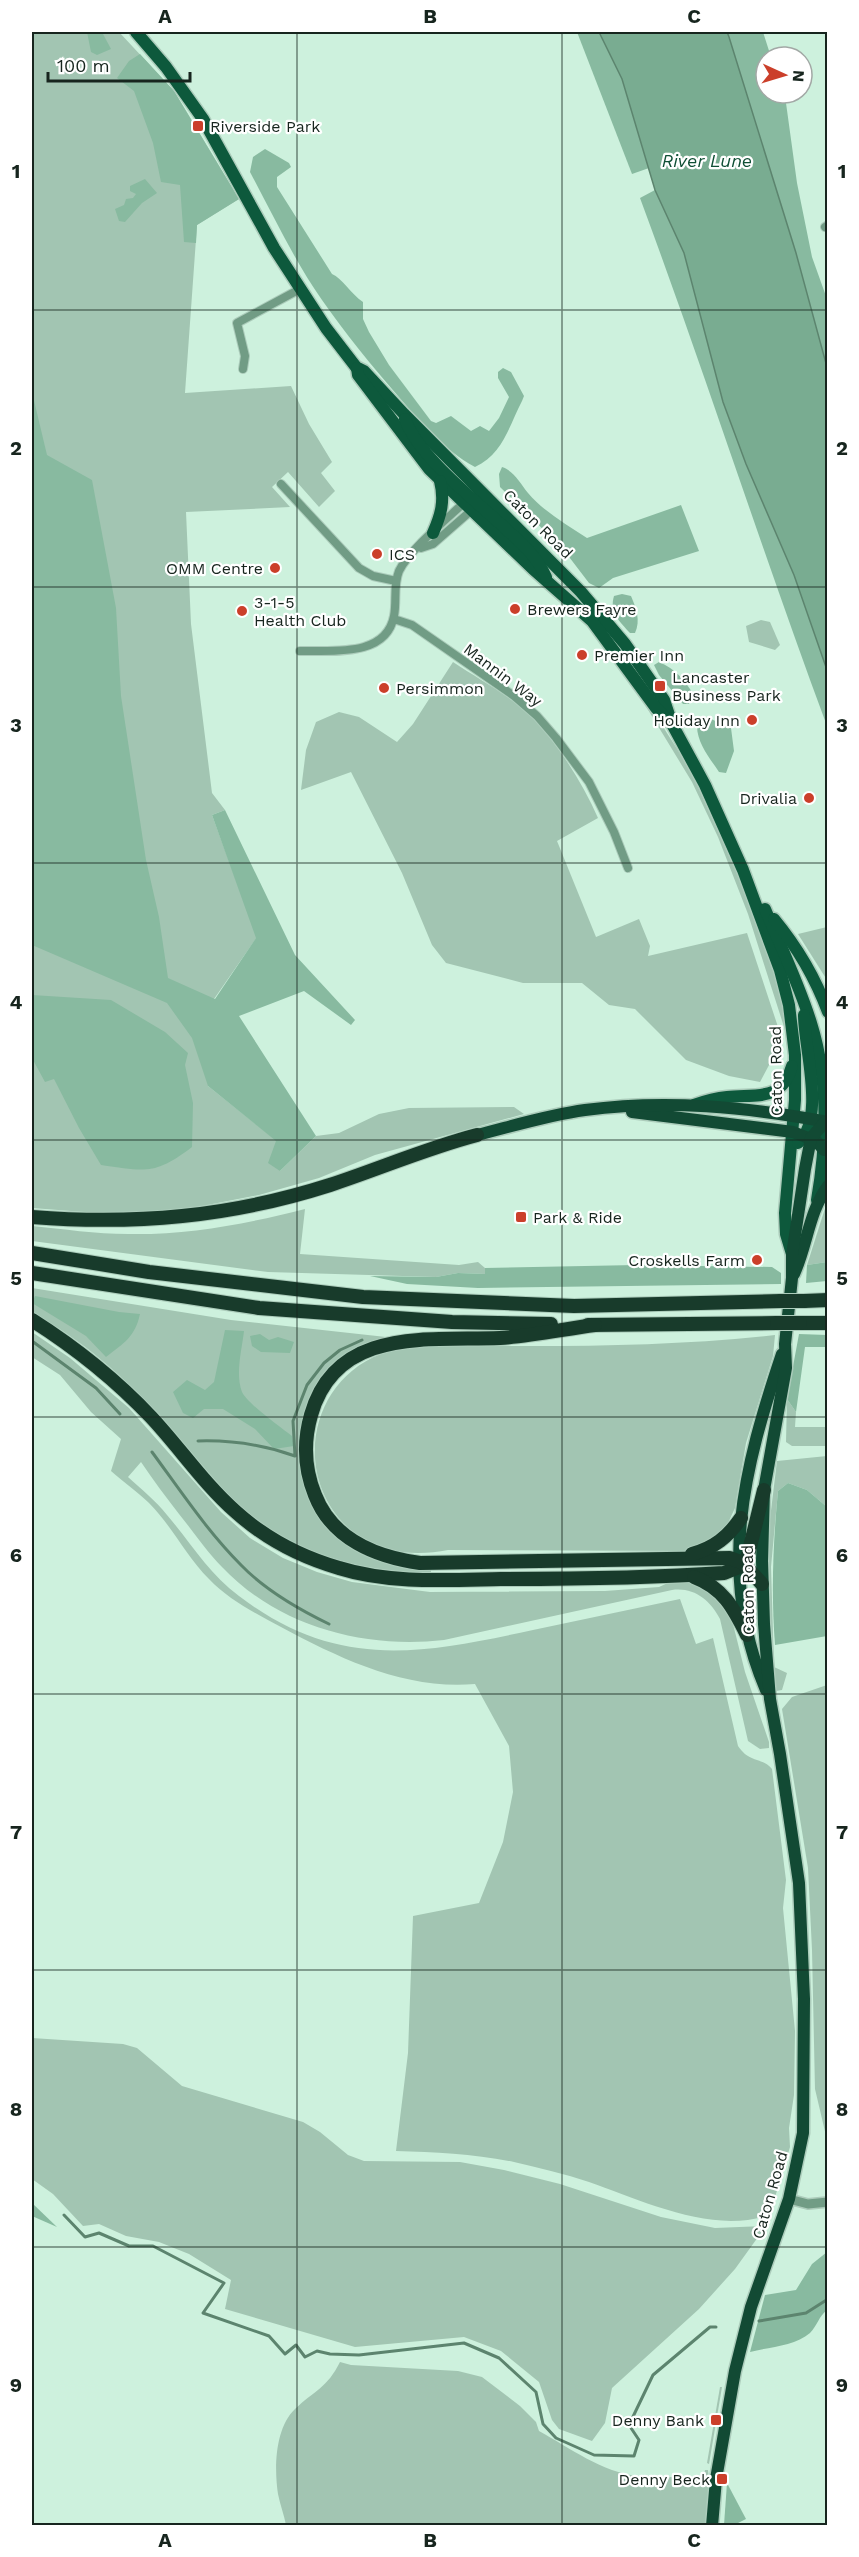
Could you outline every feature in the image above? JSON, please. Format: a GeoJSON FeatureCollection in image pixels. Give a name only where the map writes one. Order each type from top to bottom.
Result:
{"type":"FeatureCollection","features":[{"type":"Feature","properties":{"kind":"highway"},"geometry":{"type":"LineString","coordinates":[[32,1217],[89,1221],[150,1220],[209,1215],[262,1204],[330,1185],[430,1148],[477,1135],[549,1116],[608,1108],[693,1105],[794,1115],[826,1122]]}},
{"type":"Feature","properties":{"kind":"highway"},"geometry":{"type":"LineString","coordinates":[[608,1108],[804,1138],[826,1122]]}},
{"type":"Feature","properties":{"kind":"highway"},"geometry":{"type":"LineString","coordinates":[[792,1255],[804,1138]]}},
{"type":"Feature","properties":{"kind":"highway","name":"Caton Road"},"geometry":{"type":"LineString","coordinates":[[792,1278],[803,1254],[817,1200],[828,1186]]}},
{"type":"Feature","properties":{"kind":"highway"},"geometry":{"type":"LineString","coordinates":[[32,1253],[149,1272],[363,1297],[574,1306],[828,1300]]}},
{"type":"Feature","properties":{"kind":"highway","name":"Caton Road"},"geometry":{"type":"LineString","coordinates":[[712,2526],[717,2479],[737,2361],[752,2307],[789,2199],[803,2133],[805,2075],[801,1914],[787,1796],[770,1699],[762,1584],[764,1490],[786,1368],[785,1344],[792,1278],[792,1255]]}},
{"type":"Feature","properties":{"kind":"highway"},"geometry":{"type":"LineString","coordinates":[[32,1273],[260,1308],[452,1322],[595,1325],[828,1323]]}},
{"type":"Feature","properties":{"kind":"highway"},"geometry":{"type":"LineString","coordinates":[[32,1320],[70,1344],[109,1375],[152,1418],[235,1511],[263,1533],[297,1552],[341,1569],[386,1577],[425,1580],[724,1573],[740,1563],[749,1553],[764,1490]]}},
{"type":"Feature","properties":{"kind":"highway"},"geometry":{"type":"LineString","coordinates":[[595,1325],[503,1338],[393,1341],[362,1353],[334,1374],[313,1409],[306,1434],[305,1450],[310,1484],[325,1513],[344,1534],[382,1556],[399,1560],[420,1563],[681,1557],[740,1563],[762,1584]]}},
{"type":"Feature","properties":{"kind":"highway","name":"Caton Road"},"geometry":{"type":"LineString","coordinates":[[770,1699],[754,1662],[747,1635],[740,1563],[741,1518],[751,1451],[785,1344]]}},
{"type":"Feature","properties":{"kind":"highway"},"geometry":{"type":"LineString","coordinates":[[681,1557],[717,1545],[731,1532],[741,1518]]}},
{"type":"Feature","properties":{"kind":"highway"},"geometry":{"type":"LineString","coordinates":[[689,1575],[707,1582],[726,1597],[747,1635]]}},
{"type":"Feature","properties":{"kind":"main road","name":"Caton Road"},"geometry":{"type":"LineString","coordinates":[[136,32],[166,67],[203,119],[274,248],[356,368],[358,375],[407,443],[440,481],[475,499],[587,608],[656,708],[672,724],[705,784],[743,870],[780,970],[789,1005],[795,1055],[794,1115],[804,1138],[792,1147],[785,1214],[786,1234],[792,1255]]}},
{"type":"Feature","properties":{"kind":"main road","name":"Caton Road"},"geometry":{"type":"LineString","coordinates":[[356,368],[364,371],[404,414],[410,433],[429,455],[532,554],[540,563],[548,581],[587,608]]}},
{"type":"Feature","properties":{"kind":"main road"},"geometry":{"type":"LineString","coordinates":[[433,533],[442,509],[443,496],[440,481]]}},
{"type":"Feature","properties":{"kind":"main road","name":"Caton Road"},"geometry":{"type":"LineString","coordinates":[[743,870],[764,907],[804,1002],[817,1047],[826,1122],[826,1151],[817,1200]]}},
{"type":"Feature","properties":{"kind":"main road"},"geometry":{"type":"LineString","coordinates":[[764,907],[793,942],[807,965],[828,1012]]}},
{"type":"Feature","properties":{"kind":"main road"},"geometry":{"type":"LineString","coordinates":[[804,1002],[804,1030],[812,1092],[811,1119],[804,1138],[826,1151]]}},
{"type":"Feature","properties":{"kind":"main road"},"geometry":{"type":"LineString","coordinates":[[693,1105],[727,1097],[767,1095],[776,1091],[790,1074],[795,1055]]}},
{"type":"Feature","properties":{"kind":"street"},"geometry":{"type":"LineString","coordinates":[[243,369],[245,356],[237,323],[300,289]]}},
{"type":"Feature","properties":{"kind":"street"},"geometry":{"type":"LineString","coordinates":[[281,484],[359,568],[373,576],[396,581]]}},
{"type":"Feature","properties":{"kind":"street"},"geometry":{"type":"LineString","coordinates":[[300,651],[344,650],[377,643],[387,634],[394,619],[396,581],[402,565],[433,533],[475,499]]}},
{"type":"Feature","properties":{"kind":"street"},"geometry":{"type":"LineString","coordinates":[[417,550],[433,544],[475,499]]}},
{"type":"Feature","properties":{"kind":"street","name":"Mannin Way"},"geometry":{"type":"LineString","coordinates":[[394,619],[412,625],[514,696],[537,716],[589,782],[614,832],[628,868]]}},
{"type":"Feature","properties":{"kind":"street"},"geometry":{"type":"LineString","coordinates":[[789,2199],[808,2204],[828,2202]]}},
{"type":"Feature","properties":{"kind":"shaded area"},"geometry":{"type":"Polygon","coordinates":[[[32,32],[119,32],[174,91],[239,199],[197,225],[185,393],[291,386],[309,424],[332,462],[321,473],[335,491],[319,507],[288,472],[272,487],[290,507],[186,512],[191,624],[212,793],[225,810],[212,815],[257,937],[214,999],[208,1086],[277,1141],[280,1171],[316,1136],[339,1133],[379,1114],[409,1108],[514,1107],[524,1114],[375,1155],[319,1178],[259,1195],[197,1207],[152,1212],[84,1212],[32,1208],[32,32]]]}},
{"type":"Feature","properties":{"kind":"shaded area"},"geometry":{"type":"Polygon","coordinates":[[[87,32],[102,32],[111,49],[97,55],[91,52],[87,32]]]}},
{"type":"Feature","properties":{"kind":"shaded area"},"geometry":{"type":"Polygon","coordinates":[[[577,32],[599,32],[622,79],[649,168],[632,174],[577,32]]]}},
{"type":"Feature","properties":{"kind":"shaded area"},"geometry":{"type":"Polygon","coordinates":[[[727,32],[763,32],[767,45],[754,45],[754,105],[786,105],[797,183],[812,257],[827,299],[827,367],[796,253],[727,32]]]}},
{"type":"Feature","properties":{"kind":"shaded area"},"geometry":{"type":"Polygon","coordinates":[[[140,54],[174,91],[239,199],[197,225],[196,243],[184,242],[180,185],[161,182],[153,143],[134,91],[117,78],[129,61],[140,54]]]}},
{"type":"Feature","properties":{"kind":"shaded area"},"geometry":{"type":"Polygon","coordinates":[[[265,149],[289,163],[291,167],[277,177],[277,187],[332,274],[363,302],[363,319],[369,332],[389,365],[431,421],[436,423],[451,416],[471,431],[480,426],[489,431],[499,418],[509,397],[498,378],[498,372],[503,368],[511,372],[524,396],[499,447],[485,461],[475,467],[453,453],[434,435],[368,361],[322,300],[293,253],[250,172],[253,157],[265,149]]]}},
{"type":"Feature","properties":{"kind":"shaded area"},"geometry":{"type":"Polygon","coordinates":[[[145,179],[157,193],[142,203],[125,222],[119,221],[115,209],[124,205],[126,199],[133,198],[136,194],[130,191],[130,186],[145,179]]]}},
{"type":"Feature","properties":{"kind":"shaded area"},"geometry":{"type":"Polygon","coordinates":[[[655,190],[684,253],[723,402],[746,464],[794,575],[825,660],[828,670],[827,726],[640,198],[655,190]]]}},
{"type":"Feature","properties":{"kind":"shaded area"},"geometry":{"type":"Polygon","coordinates":[[[32,392],[47,455],[92,480],[116,608],[121,696],[146,860],[159,917],[168,978],[215,999],[256,938],[212,815],[225,810],[295,955],[355,1020],[351,1025],[304,991],[239,1016],[316,1136],[280,1171],[268,1163],[276,1141],[208,1086],[192,1038],[167,1003],[32,945],[32,392]]]}},
{"type":"Feature","properties":{"kind":"shaded area"},"geometry":{"type":"Polygon","coordinates":[[[502,467],[513,474],[541,506],[587,538],[681,505],[699,551],[613,578],[599,588],[589,583],[563,549],[500,487],[499,474],[502,467]]]}},
{"type":"Feature","properties":{"kind":"shaded area"},"geometry":{"type":"Polygon","coordinates":[[[622,594],[631,596],[635,605],[638,619],[635,633],[630,633],[614,612],[614,596],[622,594]]]}},
{"type":"Feature","properties":{"kind":"shaded area"},"geometry":{"type":"Polygon","coordinates":[[[761,620],[770,622],[780,645],[775,650],[749,642],[746,626],[761,620]]]}},
{"type":"Feature","properties":{"kind":"shaded area"},"geometry":{"type":"Polygon","coordinates":[[[453,662],[527,712],[563,755],[586,792],[598,818],[557,841],[596,937],[639,919],[650,946],[648,956],[747,933],[780,1033],[777,1050],[760,1082],[729,1076],[686,1060],[635,1009],[609,1005],[582,983],[523,983],[446,963],[432,945],[402,873],[351,772],[301,790],[306,750],[316,722],[339,712],[359,717],[397,742],[413,724],[453,662]]]}},
{"type":"Feature","properties":{"kind":"shaded area"},"geometry":{"type":"Polygon","coordinates":[[[659,662],[679,675],[686,684],[693,694],[689,704],[683,704],[659,675],[654,665],[659,662]]]}},
{"type":"Feature","properties":{"kind":"shaded area"},"geometry":{"type":"Polygon","coordinates":[[[635,683],[690,769],[762,929],[783,1001],[790,1056],[785,1030],[748,914],[718,837],[692,782],[633,685],[635,683]]]}},
{"type":"Feature","properties":{"kind":"shaded area"},"geometry":{"type":"Polygon","coordinates":[[[698,719],[711,719],[731,728],[734,751],[726,773],[719,772],[703,747],[698,733],[698,719]]]}},
{"type":"Feature","properties":{"kind":"shaded area"},"geometry":{"type":"Polygon","coordinates":[[[828,927],[827,980],[798,934],[828,927]]]}},
{"type":"Feature","properties":{"kind":"shaded area"},"geometry":{"type":"Polygon","coordinates":[[[32,995],[111,1000],[165,1032],[188,1053],[185,1065],[193,1103],[192,1147],[168,1163],[149,1169],[139,1170],[101,1165],[54,1079],[45,1082],[32,1058],[32,995]]]}},
{"type":"Feature","properties":{"kind":"shaded area"},"geometry":{"type":"Polygon","coordinates":[[[827,1202],[827,1262],[807,1265],[827,1202]]]}},
{"type":"Feature","properties":{"kind":"shaded area"},"geometry":{"type":"Polygon","coordinates":[[[305,1209],[300,1254],[459,1265],[478,1262],[485,1268],[485,1274],[458,1273],[436,1277],[268,1272],[32,1241],[32,1226],[116,1234],[173,1233],[239,1224],[305,1209]]]}},
{"type":"Feature","properties":{"kind":"shaded area"},"geometry":{"type":"Polygon","coordinates":[[[827,1262],[827,1281],[806,1283],[807,1265],[827,1262]]]}},
{"type":"Feature","properties":{"kind":"shaded area"},"geometry":{"type":"Polygon","coordinates":[[[636,1265],[772,1267],[781,1273],[781,1284],[478,1288],[407,1284],[370,1276],[436,1277],[458,1273],[485,1274],[485,1268],[636,1265]]]}},
{"type":"Feature","properties":{"kind":"shaded area"},"geometry":{"type":"Polygon","coordinates":[[[32,1288],[231,1320],[386,1337],[364,1346],[343,1359],[301,1428],[299,1452],[302,1474],[349,1546],[366,1556],[431,1570],[431,1574],[387,1570],[343,1562],[301,1547],[262,1525],[223,1489],[177,1435],[119,1375],[69,1335],[32,1313],[32,1288]]]}},
{"type":"Feature","properties":{"kind":"shaded area"},"geometry":{"type":"Polygon","coordinates":[[[35,1296],[140,1314],[132,1334],[106,1357],[86,1336],[32,1303],[35,1296]]]}},
{"type":"Feature","properties":{"kind":"shaded area"},"geometry":{"type":"Polygon","coordinates":[[[225,1330],[244,1331],[239,1370],[242,1392],[257,1409],[292,1436],[294,1446],[274,1449],[255,1429],[223,1409],[204,1409],[193,1418],[183,1413],[173,1392],[187,1380],[205,1390],[214,1382],[225,1330]]]}},
{"type":"Feature","properties":{"kind":"shaded area"},"geometry":{"type":"Polygon","coordinates":[[[32,1332],[70,1358],[129,1408],[221,1512],[250,1538],[283,1558],[317,1572],[352,1582],[430,1592],[605,1591],[659,1587],[672,1581],[689,1581],[707,1586],[731,1616],[745,1672],[769,1742],[769,1748],[760,1749],[748,1741],[720,1619],[706,1601],[694,1593],[672,1590],[444,1640],[384,1641],[354,1637],[296,1619],[269,1605],[245,1588],[210,1554],[141,1462],[128,1477],[158,1505],[209,1568],[239,1596],[275,1620],[311,1636],[346,1646],[381,1650],[417,1650],[454,1645],[680,1599],[696,1644],[713,1638],[738,1746],[747,1756],[765,1763],[772,1769],[786,1880],[783,1908],[795,2031],[794,2095],[789,2128],[790,2147],[770,2214],[749,2220],[726,2221],[702,2218],[655,2206],[580,2179],[514,2162],[455,2154],[396,2151],[408,2053],[413,1916],[479,1903],[503,1842],[513,1792],[509,1746],[475,1684],[449,1685],[424,1682],[374,1670],[350,1661],[243,1606],[217,1587],[193,1561],[157,1512],[111,1471],[121,1439],[91,1412],[60,1375],[32,1357],[32,1332]]]}},
{"type":"Feature","properties":{"kind":"shaded area"},"geometry":{"type":"Polygon","coordinates":[[[260,1334],[269,1340],[278,1337],[294,1342],[290,1353],[261,1352],[252,1346],[250,1336],[260,1334]]]}},
{"type":"Feature","properties":{"kind":"shaded area"},"geometry":{"type":"Polygon","coordinates":[[[799,1334],[827,1335],[828,1347],[805,1347],[796,1412],[787,1399],[799,1334]]]}},
{"type":"Feature","properties":{"kind":"shaded area"},"geometry":{"type":"Polygon","coordinates":[[[775,1335],[773,1356],[746,1443],[735,1508],[728,1523],[719,1534],[721,1537],[686,1551],[448,1550],[413,1553],[389,1550],[357,1535],[336,1514],[322,1490],[316,1464],[316,1437],[323,1411],[336,1388],[355,1368],[381,1354],[414,1347],[454,1345],[622,1345],[714,1341],[775,1335]]]}},
{"type":"Feature","properties":{"kind":"shaded area"},"geometry":{"type":"Polygon","coordinates":[[[787,1399],[796,1412],[795,1427],[827,1427],[827,1446],[792,1446],[786,1442],[787,1399]]]}},
{"type":"Feature","properties":{"kind":"shaded area"},"geometry":{"type":"Polygon","coordinates":[[[827,1456],[827,1507],[807,1490],[788,1483],[778,1491],[771,1567],[774,1667],[787,1673],[782,1690],[776,1691],[768,1615],[766,1552],[777,1461],[827,1456]]]}},
{"type":"Feature","properties":{"kind":"shaded area"},"geometry":{"type":"Polygon","coordinates":[[[788,1483],[807,1490],[827,1507],[827,1636],[775,1645],[773,1587],[776,1510],[778,1491],[788,1483]]]}},
{"type":"Feature","properties":{"kind":"shaded area"},"geometry":{"type":"Polygon","coordinates":[[[828,1685],[827,2140],[815,2089],[808,1868],[782,1709],[792,1697],[828,1685]]]}},
{"type":"Feature","properties":{"kind":"shaded area"},"geometry":{"type":"Polygon","coordinates":[[[32,2038],[123,2044],[137,2048],[182,2086],[303,2122],[320,2132],[348,2155],[364,2161],[460,2162],[560,2184],[661,2217],[715,2228],[766,2226],[735,2269],[699,2309],[612,2388],[605,2423],[592,2441],[559,2429],[552,2420],[539,2382],[501,2351],[464,2337],[355,2347],[225,2309],[231,2280],[189,2254],[159,2242],[126,2236],[99,2224],[83,2226],[53,2194],[32,2179],[32,2038]]]}},
{"type":"Feature","properties":{"kind":"shaded area"},"geometry":{"type":"Polygon","coordinates":[[[32,2203],[57,2227],[32,2216],[32,2203]]]}},
{"type":"Feature","properties":{"kind":"shaded area"},"geometry":{"type":"Polygon","coordinates":[[[827,2252],[827,2310],[810,2333],[797,2341],[750,2352],[765,2295],[796,2290],[812,2264],[827,2252]]]}},
{"type":"Feature","properties":{"kind":"shaded area"},"geometry":{"type":"Polygon","coordinates":[[[340,2362],[351,2365],[458,2371],[482,2377],[520,2406],[536,2422],[539,2431],[586,2458],[624,2474],[703,2481],[705,2470],[708,2470],[710,2488],[707,2525],[286,2525],[279,2498],[276,2461],[283,2427],[295,2409],[325,2383],[340,2362]]]}},
{"type":"Feature","properties":{"kind":"shaded area"},"geometry":{"type":"Polygon","coordinates":[[[720,2387],[722,2387],[709,2464],[707,2463],[720,2387]]]}},
{"type":"Feature","properties":{"kind":"shaded area"},"geometry":{"type":"Polygon","coordinates":[[[727,2483],[746,2519],[734,2525],[724,2525],[727,2483]]]}},
{"type":"Feature","properties":{"kind":"water","name":"River Lune"},"geometry":{"type":"Polygon","coordinates":[[[599,32],[727,32],[729,37],[796,253],[827,367],[827,670],[794,575],[746,464],[723,402],[684,253],[655,190],[622,79],[599,32]]]}},
{"type":"Feature","properties":{"kind":"waterway"},"geometry":{"type":"LineString","coordinates":[[198,1441],[247,1444],[295,1456],[293,1421],[307,1385],[324,1363],[340,1350],[362,1340]]}},
{"type":"Feature","properties":{"kind":"waterway"},"geometry":{"type":"LineString","coordinates":[[32,1341],[96,1388],[120,1414]]}},
{"type":"Feature","properties":{"kind":"waterway"},"geometry":{"type":"LineString","coordinates":[[152,1452],[205,1524],[241,1565],[282,1598],[329,1624]]}},
{"type":"Feature","properties":{"kind":"waterway"},"geometry":{"type":"LineString","coordinates":[[64,2215],[85,2237],[99,2233],[129,2246],[153,2246],[224,2283],[203,2313],[269,2336],[285,2354],[296,2345],[305,2357],[317,2351],[359,2355],[464,2343],[499,2358],[536,2392],[543,2424],[556,2438],[594,2455],[634,2456],[639,2440],[629,2425],[653,2375],[710,2327],[716,2327]]}},
{"type":"Feature","properties":{"kind":"waterway"},"geometry":{"type":"LineString","coordinates":[[759,2321],[806,2313],[828,2299]]}},
{"type":"Feature","properties":{"kind":"place","name":"Riverside Park"},"geometry":{"type":"Point","coordinates":[198,126]}},
{"type":"Feature","properties":{"kind":"place","name":"ICS"},"geometry":{"type":"Point","coordinates":[377,554]}},
{"type":"Feature","properties":{"kind":"place","name":"OMM Centre"},"geometry":{"type":"Point","coordinates":[275,568]}},
{"type":"Feature","properties":{"kind":"place","name":"Brewers Fayre"},"geometry":{"type":"Point","coordinates":[515,609]}},
{"type":"Feature","properties":{"kind":"place","name":"3-1-5 Health Club"},"geometry":{"type":"Point","coordinates":[242,611]}},
{"type":"Feature","properties":{"kind":"place","name":"Premier Inn"},"geometry":{"type":"Point","coordinates":[582,655]}},
{"type":"Feature","properties":{"kind":"place","name":"Lancaster Business Park"},"geometry":{"type":"Point","coordinates":[660,686]}},
{"type":"Feature","properties":{"kind":"place","name":"Persimmon"},"geometry":{"type":"Point","coordinates":[384,688]}},
{"type":"Feature","properties":{"kind":"place","name":"Holiday Inn"},"geometry":{"type":"Point","coordinates":[752,720]}},
{"type":"Feature","properties":{"kind":"place","name":"Drivalia"},"geometry":{"type":"Point","coordinates":[809,798]}},
{"type":"Feature","properties":{"kind":"place","name":"Park & Ride"},"geometry":{"type":"Point","coordinates":[521,1217]}},
{"type":"Feature","properties":{"kind":"place","name":"Croskells Farm"},"geometry":{"type":"Point","coordinates":[757,1260]}},
{"type":"Feature","properties":{"kind":"place","name":"Denny Bank"},"geometry":{"type":"Point","coordinates":[716,2420]}},
{"type":"Feature","properties":{"kind":"place","name":"Denny Beck"},"geometry":{"type":"Point","coordinates":[722,2479]}}]}
